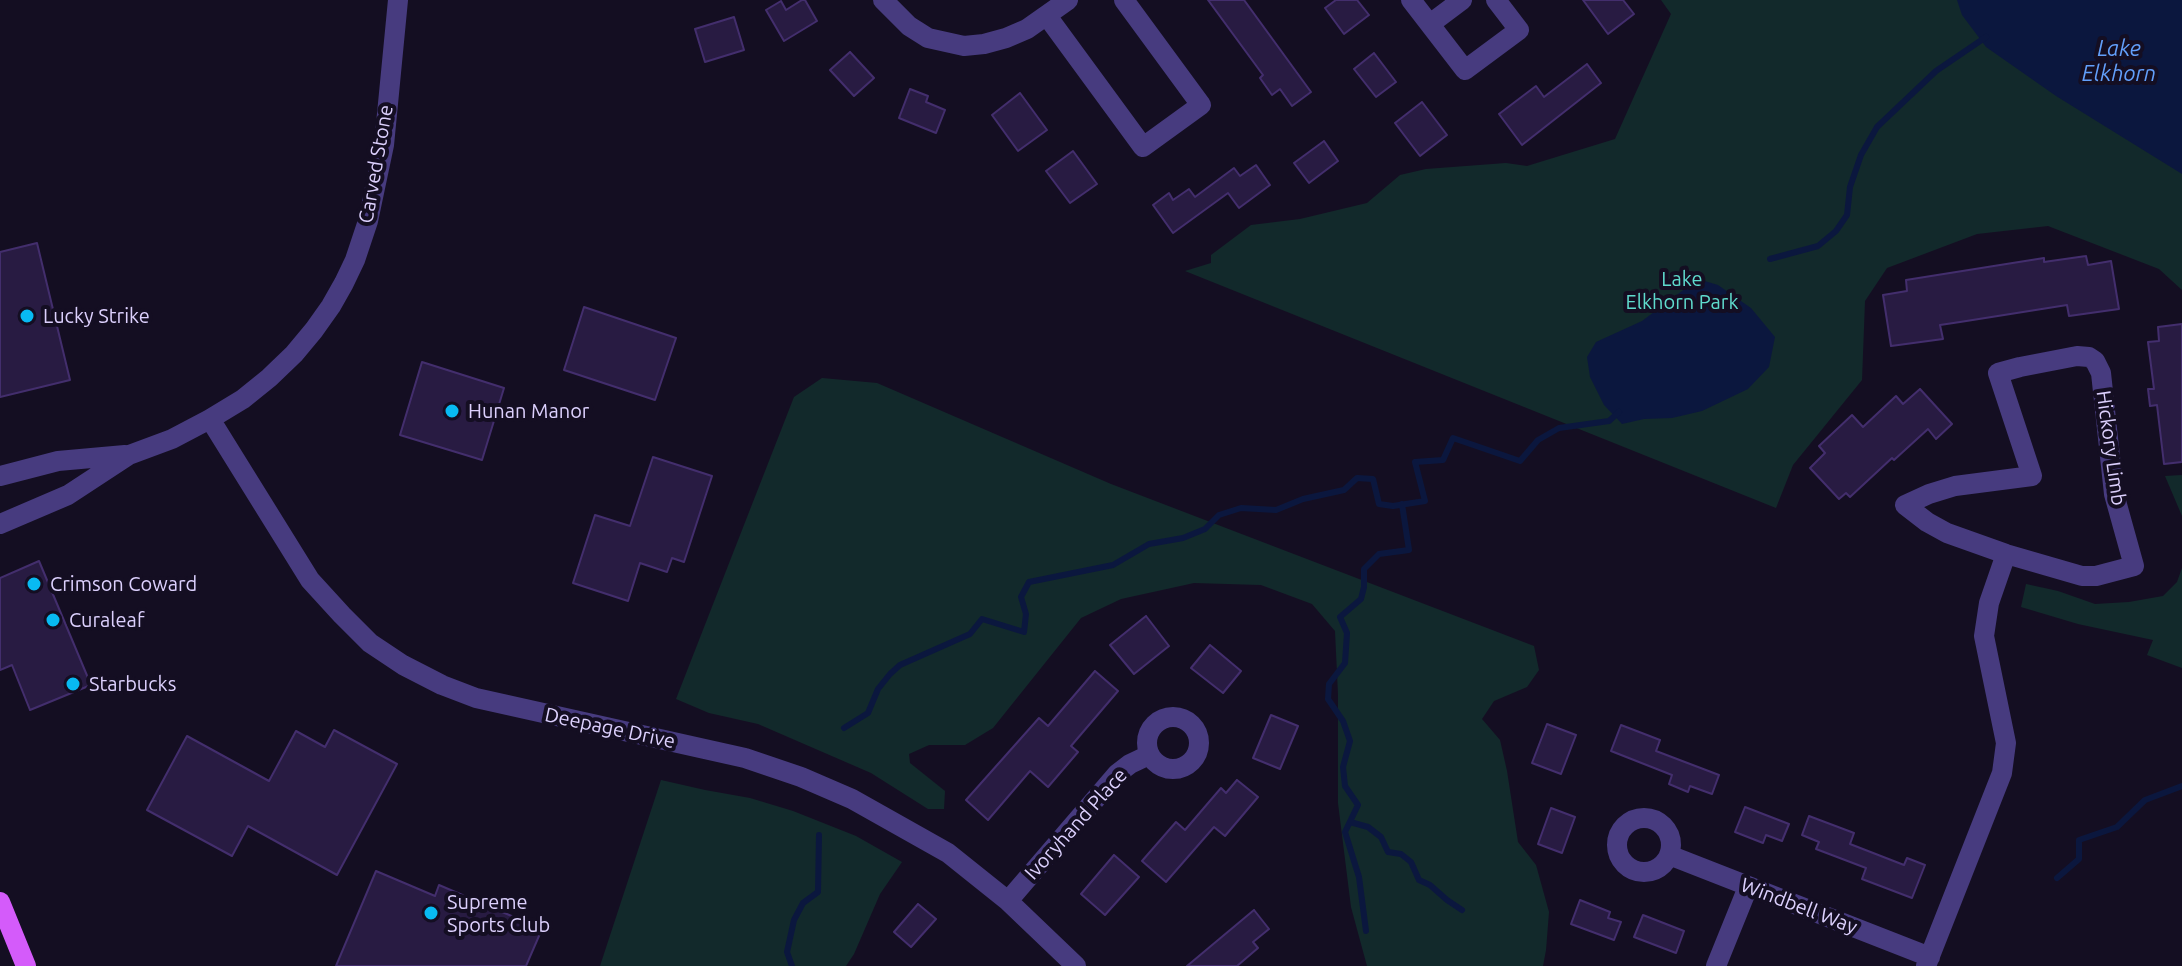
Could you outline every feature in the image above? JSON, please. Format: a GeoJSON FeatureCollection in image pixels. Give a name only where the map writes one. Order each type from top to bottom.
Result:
{"type":"FeatureCollection","features":[{"type":"Feature","properties":{"kind":"main road"},"geometry":{"type":"LineString","coordinates":[[0,902],[26,966]]}},
{"type":"Feature","properties":{"kind":"street","name":"Carved Stone"},"geometry":{"type":"LineString","coordinates":[[0,524],[68,495],[129,455],[172,439],[243,399],[294,354],[331,306],[355,260],[377,185],[384,145],[398,0]]}},
{"type":"Feature","properties":{"kind":"street"},"geometry":{"type":"LineString","coordinates":[[883,0],[909,26],[928,38],[964,46],[984,44],[1027,29],[1068,0]]}},
{"type":"Feature","properties":{"kind":"street"},"geometry":{"type":"LineString","coordinates":[[1047,16],[1143,147],[1201,105],[1124,0]]}},
{"type":"Feature","properties":{"kind":"street"},"geometry":{"type":"LineString","coordinates":[[1411,0],[1465,70],[1519,30],[1496,0]]}},
{"type":"Feature","properties":{"kind":"street"},"geometry":{"type":"LineString","coordinates":[[1430,24],[1462,0]]}},
{"type":"Feature","properties":{"kind":"street","name":"Hickory Limb"},"geometry":{"type":"LineString","coordinates":[[2089,357],[2101,373],[2114,494],[2134,566],[2096,576],[2082,576],[2006,554],[1947,533],[1905,505],[1955,486],[2032,476],[1998,373],[2054,360],[2089,357]]}},
{"type":"Feature","properties":{"kind":"street","name":"Deepage Drive"},"geometry":{"type":"LineString","coordinates":[[210,419],[310,580],[370,643],[403,665],[476,698],[745,758],[852,799],[948,853],[1008,901],[1076,966]]}},
{"type":"Feature","properties":{"kind":"street","name":"Carved Stone"},"geometry":{"type":"LineString","coordinates":[[0,476],[58,461],[129,455]]}},
{"type":"Feature","properties":{"kind":"street"},"geometry":{"type":"LineString","coordinates":[[1928,962],[2002,773],[2006,743],[1984,636],[1989,603],[2006,554]]}},
{"type":"Feature","properties":{"kind":"street","name":"Ivoryhand Place"},"geometry":{"type":"LineString","coordinates":[[1008,901],[1117,774],[1149,755]]}},
{"type":"Feature","properties":{"kind":"street","name":"Windbell Way"},"geometry":{"type":"LineString","coordinates":[[1669,855],[1928,962]]}},
{"type":"Feature","properties":{"kind":"street"},"geometry":{"type":"LineString","coordinates":[[1716,966],[1748,887]]}},
{"type":"Feature","properties":{"kind":"green space","name":"Lake Elkhorn Park"},"geometry":{"type":"Polygon","coordinates":[[[1661,0],[2182,0],[2182,290],[2159,269],[2048,226],[1977,234],[1887,268],[1865,301],[1862,380],[1793,465],[1776,508],[1185,271],[1211,263],[1211,255],[1251,225],[1300,219],[1367,203],[1400,175],[1426,169],[1506,163],[1527,166],[1615,139],[1671,14],[1661,0]]]}},
{"type":"Feature","properties":{"kind":"green space"},"geometry":{"type":"Polygon","coordinates":[[[822,378],[877,383],[1111,484],[1534,646],[1539,670],[1527,687],[1494,701],[1482,719],[1500,740],[1518,842],[1536,865],[1549,912],[1543,966],[1367,966],[1351,907],[1338,803],[1335,631],[1312,604],[1261,585],[1194,583],[1121,599],[1081,618],[993,728],[965,745],[929,745],[909,754],[910,763],[945,791],[944,809],[928,809],[871,773],[758,724],[709,713],[676,699],[794,397],[822,378]]]}},
{"type":"Feature","properties":{"kind":"green space"},"geometry":{"type":"Polygon","coordinates":[[[2182,475],[2182,516],[2165,476],[2182,475]]]}},
{"type":"Feature","properties":{"kind":"green space"},"geometry":{"type":"Polygon","coordinates":[[[2182,568],[2182,668],[2147,655],[2153,640],[2078,624],[2021,607],[2026,584],[2095,604],[2163,596],[2177,582],[2182,568]]]}},
{"type":"Feature","properties":{"kind":"green space"},"geometry":{"type":"Polygon","coordinates":[[[661,780],[750,798],[793,811],[856,836],[902,862],[880,894],[846,966],[600,966],[661,780]]]}},
{"type":"Feature","properties":{"kind":"water","name":"Lake Elkhorn"},"geometry":{"type":"Polygon","coordinates":[[[1957,0],[2182,0],[2182,174],[2056,96],[1986,47],[1962,15],[1957,0]]]}},
{"type":"Feature","properties":{"kind":"water"},"geometry":{"type":"Polygon","coordinates":[[[1698,279],[1718,285],[1751,308],[1775,337],[1769,367],[1748,389],[1702,411],[1622,424],[1604,405],[1590,377],[1587,357],[1596,342],[1642,321],[1698,279]]]}},
{"type":"Feature","properties":{"kind":"building"},"geometry":{"type":"Polygon","coordinates":[[[805,0],[817,21],[784,41],[766,10],[781,1],[786,10],[805,0]]]}},
{"type":"Feature","properties":{"kind":"building"},"geometry":{"type":"Polygon","coordinates":[[[1208,0],[1244,0],[1311,92],[1292,106],[1280,89],[1272,95],[1260,78],[1263,75],[1208,0]]]}},
{"type":"Feature","properties":{"kind":"building"},"geometry":{"type":"Polygon","coordinates":[[[1336,0],[1357,0],[1369,15],[1344,34],[1325,8],[1336,0]]]}},
{"type":"Feature","properties":{"kind":"building"},"geometry":{"type":"Polygon","coordinates":[[[1583,0],[1623,0],[1634,14],[1608,34],[1583,0]]]}},
{"type":"Feature","properties":{"kind":"building"},"geometry":{"type":"Polygon","coordinates":[[[734,17],[744,50],[705,62],[695,29],[734,17]]]}},
{"type":"Feature","properties":{"kind":"building"},"geometry":{"type":"Polygon","coordinates":[[[850,52],[874,78],[854,96],[830,70],[850,52]]]}},
{"type":"Feature","properties":{"kind":"building"},"geometry":{"type":"Polygon","coordinates":[[[1374,53],[1396,82],[1376,97],[1354,69],[1374,53]]]}},
{"type":"Feature","properties":{"kind":"building"},"geometry":{"type":"Polygon","coordinates":[[[1587,64],[1601,83],[1522,145],[1499,114],[1536,86],[1544,97],[1587,64]]]}},
{"type":"Feature","properties":{"kind":"building"},"geometry":{"type":"Polygon","coordinates":[[[910,89],[928,96],[926,102],[945,110],[936,133],[899,118],[910,89]]]}},
{"type":"Feature","properties":{"kind":"building"},"geometry":{"type":"Polygon","coordinates":[[[1020,93],[1047,130],[1018,151],[992,115],[1020,93]]]}},
{"type":"Feature","properties":{"kind":"building"},"geometry":{"type":"Polygon","coordinates":[[[1422,102],[1447,135],[1420,156],[1395,123],[1422,102]]]}},
{"type":"Feature","properties":{"kind":"building"},"geometry":{"type":"Polygon","coordinates":[[[1324,141],[1338,161],[1309,183],[1294,163],[1324,141]]]}},
{"type":"Feature","properties":{"kind":"building"},"geometry":{"type":"Polygon","coordinates":[[[1073,151],[1097,184],[1070,203],[1046,171],[1073,151]]]}},
{"type":"Feature","properties":{"kind":"building"},"geometry":{"type":"Polygon","coordinates":[[[1256,165],[1270,185],[1239,208],[1228,193],[1173,233],[1153,205],[1169,193],[1173,200],[1189,189],[1195,197],[1234,168],[1240,176],[1256,165]]]}},
{"type":"Feature","properties":{"kind":"building","name":"Lucky Strike"},"geometry":{"type":"Polygon","coordinates":[[[37,243],[70,380],[0,397],[0,252],[37,243]]]}},
{"type":"Feature","properties":{"kind":"building"},"geometry":{"type":"Polygon","coordinates":[[[2086,256],[2088,265],[2111,261],[2119,309],[2069,316],[2067,305],[1940,325],[1943,339],[1891,346],[1883,295],[1907,291],[1906,280],[2044,258],[2044,262],[2086,256]]]}},
{"type":"Feature","properties":{"kind":"building"},"geometry":{"type":"Polygon","coordinates":[[[584,307],[676,338],[655,400],[564,370],[584,307]]]}},
{"type":"Feature","properties":{"kind":"building"},"geometry":{"type":"Polygon","coordinates":[[[2182,324],[2182,462],[2164,464],[2157,405],[2150,406],[2148,389],[2154,389],[2148,342],[2159,341],[2158,327],[2182,324]]]}},
{"type":"Feature","properties":{"kind":"building","name":"Hunan Manor"},"geometry":{"type":"Polygon","coordinates":[[[422,362],[504,388],[482,460],[400,435],[422,362]]]}},
{"type":"Feature","properties":{"kind":"building"},"geometry":{"type":"Polygon","coordinates":[[[1920,389],[1952,424],[1936,439],[1928,429],[1850,497],[1846,493],[1839,499],[1810,468],[1825,453],[1819,446],[1852,415],[1863,427],[1896,396],[1903,404],[1920,389]]]}},
{"type":"Feature","properties":{"kind":"building"},"geometry":{"type":"Polygon","coordinates":[[[653,457],[712,476],[684,562],[672,558],[667,572],[640,563],[628,601],[573,583],[595,515],[630,526],[653,457]]]}},
{"type":"Feature","properties":{"kind":"building"},"geometry":{"type":"Polygon","coordinates":[[[39,561],[91,685],[30,710],[12,665],[0,670],[0,578],[39,561]]]}},
{"type":"Feature","properties":{"kind":"building"},"geometry":{"type":"Polygon","coordinates":[[[1146,616],[1169,646],[1134,674],[1110,645],[1146,616]]]}},
{"type":"Feature","properties":{"kind":"building"},"geometry":{"type":"Polygon","coordinates":[[[1210,645],[1241,671],[1223,693],[1191,668],[1210,645]]]}},
{"type":"Feature","properties":{"kind":"building"},"geometry":{"type":"Polygon","coordinates":[[[1095,671],[1118,691],[1071,746],[1078,752],[1048,787],[1030,771],[988,820],[966,800],[1039,718],[1048,726],[1095,671]]]}},
{"type":"Feature","properties":{"kind":"building"},"geometry":{"type":"Polygon","coordinates":[[[1271,715],[1298,726],[1280,769],[1253,758],[1271,715]]]}},
{"type":"Feature","properties":{"kind":"building"},"geometry":{"type":"Polygon","coordinates":[[[1547,724],[1576,735],[1561,774],[1532,763],[1547,724]]]}},
{"type":"Feature","properties":{"kind":"building"},"geometry":{"type":"Polygon","coordinates":[[[1621,725],[1660,740],[1656,751],[1719,775],[1712,794],[1690,786],[1688,792],[1669,784],[1672,775],[1611,751],[1621,725]]]}},
{"type":"Feature","properties":{"kind":"building"},"geometry":{"type":"Polygon","coordinates":[[[334,730],[397,764],[337,875],[248,826],[232,856],[147,810],[187,736],[269,781],[296,731],[325,747],[334,730]]]}},
{"type":"Feature","properties":{"kind":"building"},"geometry":{"type":"Polygon","coordinates":[[[1237,780],[1258,797],[1225,836],[1214,827],[1166,882],[1142,861],[1176,822],[1185,830],[1221,788],[1226,793],[1237,780]]]}},
{"type":"Feature","properties":{"kind":"building"},"geometry":{"type":"Polygon","coordinates":[[[1745,807],[1789,824],[1782,841],[1766,835],[1763,843],[1735,832],[1745,807]]]}},
{"type":"Feature","properties":{"kind":"building"},"geometry":{"type":"Polygon","coordinates":[[[1551,808],[1575,817],[1562,853],[1538,844],[1551,808]]]}},
{"type":"Feature","properties":{"kind":"building"},"geometry":{"type":"Polygon","coordinates":[[[1809,816],[1854,833],[1850,844],[1904,865],[1907,858],[1925,865],[1912,898],[1862,879],[1866,868],[1816,849],[1819,842],[1802,835],[1809,816]]]}},
{"type":"Feature","properties":{"kind":"building"},"geometry":{"type":"Polygon","coordinates":[[[1114,855],[1139,877],[1105,915],[1081,894],[1114,855]]]}},
{"type":"Feature","properties":{"kind":"building","name":"Supreme Sports Club"},"geometry":{"type":"Polygon","coordinates":[[[376,871],[435,896],[439,885],[542,929],[526,966],[336,966],[376,871]]]}},
{"type":"Feature","properties":{"kind":"building"},"geometry":{"type":"Polygon","coordinates":[[[1580,900],[1610,912],[1608,918],[1621,922],[1614,940],[1571,924],[1580,900]]]}},
{"type":"Feature","properties":{"kind":"building"},"geometry":{"type":"Polygon","coordinates":[[[918,904],[936,919],[911,947],[894,932],[918,904]]]}},
{"type":"Feature","properties":{"kind":"building"},"geometry":{"type":"Polygon","coordinates":[[[1254,910],[1269,929],[1253,942],[1258,948],[1237,966],[1187,966],[1254,910]]]}},
{"type":"Feature","properties":{"kind":"building"},"geometry":{"type":"Polygon","coordinates":[[[1643,915],[1684,931],[1676,953],[1634,937],[1643,915]]]}},
{"type":"Feature","properties":{"kind":"waterway"},"geometry":{"type":"LineString","coordinates":[[1770,259],[1818,246],[1836,231],[1847,215],[1850,187],[1861,155],[1877,127],[1936,71],[1986,37]]}},
{"type":"Feature","properties":{"kind":"waterway"},"geometry":{"type":"LineString","coordinates":[[844,728],[868,713],[878,689],[900,665],[970,634],[982,619],[1024,632],[1026,614],[1021,597],[1029,582],[1113,565],[1149,544],[1183,538],[1205,529],[1219,515],[1241,508],[1276,510],[1303,499],[1344,490],[1357,478],[1373,479],[1379,504],[1393,506],[1425,501],[1415,462],[1443,460],[1453,438],[1520,461],[1538,440],[1559,428],[1609,421],[1619,412]]}},
{"type":"Feature","properties":{"kind":"waterway"},"geometry":{"type":"LineString","coordinates":[[1366,931],[1359,877],[1345,832],[1358,805],[1345,786],[1343,767],[1350,741],[1343,721],[1328,699],[1329,684],[1345,663],[1347,633],[1340,617],[1361,599],[1364,569],[1379,554],[1409,550],[1402,504]]}},
{"type":"Feature","properties":{"kind":"waterway"},"geometry":{"type":"LineString","coordinates":[[2057,878],[2079,859],[2079,840],[2117,827],[2145,800],[2182,786]]}},
{"type":"Feature","properties":{"kind":"waterway"},"geometry":{"type":"LineString","coordinates":[[1350,822],[1368,827],[1381,837],[1388,852],[1401,854],[1411,862],[1419,880],[1462,910]]}},
{"type":"Feature","properties":{"kind":"waterway"},"geometry":{"type":"LineString","coordinates":[[792,966],[787,952],[794,920],[803,903],[818,892],[819,835]]}},
{"type":"Feature","properties":{"kind":"place","name":"Lucky Strike"},"geometry":{"type":"Point","coordinates":[27,316]}},
{"type":"Feature","properties":{"kind":"place","name":"Hunan Manor"},"geometry":{"type":"Point","coordinates":[452,411]}},
{"type":"Feature","properties":{"kind":"place","name":"Crimson Coward"},"geometry":{"type":"Point","coordinates":[34,584]}},
{"type":"Feature","properties":{"kind":"place","name":"Curaleaf"},"geometry":{"type":"Point","coordinates":[53,620]}},
{"type":"Feature","properties":{"kind":"place","name":"Starbucks"},"geometry":{"type":"Point","coordinates":[73,684]}},
{"type":"Feature","properties":{"kind":"place","name":"Supreme Sports Club"},"geometry":{"type":"Point","coordinates":[431,913]}}]}
